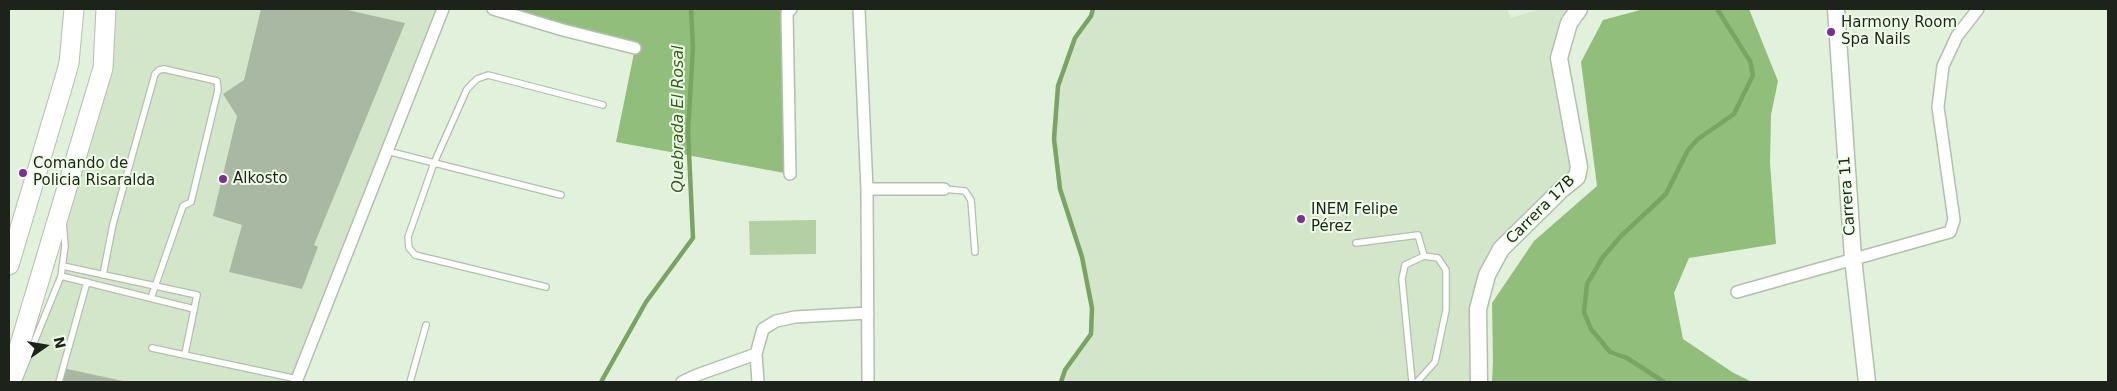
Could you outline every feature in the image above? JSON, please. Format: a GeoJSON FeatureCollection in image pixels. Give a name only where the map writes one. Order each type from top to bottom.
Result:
{"type":"FeatureCollection","features":[{"type":"Feature","properties":{"kind":"main road"},"geometry":{"type":"LineString","coordinates":[[9,265],[69,63],[74,9]]}},
{"type":"Feature","properties":{"kind":"main road"},"geometry":{"type":"LineString","coordinates":[[9,381],[103,68],[106,9]]}},
{"type":"Feature","properties":{"kind":"street"},"geometry":{"type":"LineString","coordinates":[[297,381],[443,9]]}},
{"type":"Feature","properties":{"kind":"street"},"geometry":{"type":"LineString","coordinates":[[493,9],[563,30],[635,48]]}},
{"type":"Feature","properties":{"kind":"street"},"geometry":{"type":"LineString","coordinates":[[790,174],[787,13],[791,9]]}},
{"type":"Feature","properties":{"kind":"street"},"geometry":{"type":"LineString","coordinates":[[859,9],[868,189],[868,382]]}},
{"type":"Feature","properties":{"kind":"street","name":"Carrera 17B"},"geometry":{"type":"LineString","coordinates":[[1479,382],[1478,309],[1487,275],[1501,249],[1562,189],[1577,177],[1579,167],[1559,58],[1569,23],[1579,9]]}},
{"type":"Feature","properties":{"kind":"street","name":"Carrera 11"},"geometry":{"type":"LineString","coordinates":[[1836,9],[1853,258],[1867,382]]}},
{"type":"Feature","properties":{"kind":"street"},"geometry":{"type":"LineString","coordinates":[[1736,292],[1950,232],[1954,220],[1938,107],[1943,66],[1956,36],[1978,9]]}},
{"type":"Feature","properties":{"kind":"street"},"geometry":{"type":"LineString","coordinates":[[868,189],[944,189]]}},
{"type":"Feature","properties":{"kind":"street"},"geometry":{"type":"LineString","coordinates":[[758,382],[756,354],[763,329],[776,321],[795,317],[868,313]]}},
{"type":"Feature","properties":{"kind":"street"},"geometry":{"type":"LineString","coordinates":[[682,382],[756,354]]}},
{"type":"Feature","properties":{"kind":"lane"},"geometry":{"type":"LineString","coordinates":[[103,275],[113,224],[155,74],[159,70],[164,69],[217,81],[218,90],[191,202],[183,206],[151,298]]}},
{"type":"Feature","properties":{"kind":"lane"},"geometry":{"type":"LineString","coordinates":[[546,287],[416,255],[409,248],[408,237],[434,163],[466,89],[477,79],[488,75],[603,105]]}},
{"type":"Feature","properties":{"kind":"lane"},"geometry":{"type":"LineString","coordinates":[[387,151],[561,196]]}},
{"type":"Feature","properties":{"kind":"lane"},"geometry":{"type":"LineString","coordinates":[[944,189],[965,191],[971,200],[975,252]]}},
{"type":"Feature","properties":{"kind":"lane"},"geometry":{"type":"LineString","coordinates":[[18,382],[61,276],[64,227],[60,207]]}},
{"type":"Feature","properties":{"kind":"lane"},"geometry":{"type":"LineString","coordinates":[[1356,243],[1418,235],[1424,256]]}},
{"type":"Feature","properties":{"kind":"lane"},"geometry":{"type":"LineString","coordinates":[[1412,382],[1402,279],[1405,265],[1424,256],[1438,258],[1446,270],[1446,310],[1434,362],[1417,382]]}},
{"type":"Feature","properties":{"kind":"lane"},"geometry":{"type":"LineString","coordinates":[[63,266],[197,295],[185,354]]}},
{"type":"Feature","properties":{"kind":"lane"},"geometry":{"type":"LineString","coordinates":[[61,276],[194,309]]}},
{"type":"Feature","properties":{"kind":"lane"},"geometry":{"type":"LineString","coordinates":[[59,382],[87,282]]}},
{"type":"Feature","properties":{"kind":"lane"},"geometry":{"type":"LineString","coordinates":[[410,382],[426,325]]}},
{"type":"Feature","properties":{"kind":"lane"},"geometry":{"type":"LineString","coordinates":[[152,348],[297,381]]}},
{"type":"Feature","properties":{"kind":"shaded area","name":"Alkosto"},"geometry":{"type":"Polygon","coordinates":[[[106,9],[443,9],[296,382],[18,382],[61,276],[64,227],[95,97],[106,9]]]}},
{"type":"Feature","properties":{"kind":"shaded area","name":"INEM Felipe Pérez"},"geometry":{"type":"Polygon","coordinates":[[[1093,9],[1507,9],[1511,18],[1540,9],[1579,9],[1561,47],[1579,167],[1487,275],[1479,382],[1061,382],[1065,370],[1091,334],[1092,308],[1082,257],[1060,189],[1054,139],[1058,86],[1075,38],[1091,16],[1093,9]]]}},
{"type":"Feature","properties":{"kind":"shaded area"},"geometry":{"type":"Polygon","coordinates":[[[816,220],[816,254],[750,255],[749,221],[816,220]]]}},
{"type":"Feature","properties":{"kind":"green space"},"geometry":{"type":"Polygon","coordinates":[[[493,9],[794,9],[790,174],[616,142],[635,48],[493,9]]]}},
{"type":"Feature","properties":{"kind":"green space"},"geometry":{"type":"Polygon","coordinates":[[[1644,9],[1749,9],[1778,81],[1771,115],[1770,163],[1776,244],[1689,258],[1674,293],[1683,339],[1732,372],[1752,382],[1492,382],[1492,303],[1534,241],[1597,186],[1581,62],[1603,20],[1644,9]]]}},
{"type":"Feature","properties":{"kind":"building"},"geometry":{"type":"Polygon","coordinates":[[[261,9],[343,9],[405,23],[314,245],[318,247],[302,289],[229,272],[242,225],[213,216],[237,116],[223,94],[244,80],[261,9]]]}},
{"type":"Feature","properties":{"kind":"building"},"geometry":{"type":"Polygon","coordinates":[[[63,368],[123,381],[123,382],[60,382],[63,368]]]}},
{"type":"Feature","properties":{"kind":"waterway","name":"Quebrada El Rosal"},"geometry":{"type":"LineString","coordinates":[[601,382],[646,302],[693,238],[688,131],[693,47],[691,9]]}},
{"type":"Feature","properties":{"kind":"waterway"},"geometry":{"type":"LineString","coordinates":[[1061,382],[1065,370],[1091,334],[1092,308],[1082,257],[1060,189],[1054,139],[1058,86],[1075,38],[1091,16],[1093,9]]}},
{"type":"Feature","properties":{"kind":"waterway"},"geometry":{"type":"LineString","coordinates":[[1664,382],[1627,358],[1610,352],[1591,329],[1584,312],[1587,284],[1603,257],[1621,236],[1666,194],[1688,150],[1698,139],[1734,114],[1753,75],[1750,61],[1717,9]]}},
{"type":"Feature","properties":{"kind":"place","name":"Harmony Room Spa Nails"},"geometry":{"type":"Point","coordinates":[1831,32]}},
{"type":"Feature","properties":{"kind":"place","name":"Comando de Policia Risaralda"},"geometry":{"type":"Point","coordinates":[23,173]}},
{"type":"Feature","properties":{"kind":"place","name":"Alkosto"},"geometry":{"type":"Point","coordinates":[223,179]}},
{"type":"Feature","properties":{"kind":"place","name":"INEM Felipe Pérez"},"geometry":{"type":"Point","coordinates":[1301,219]}}]}
